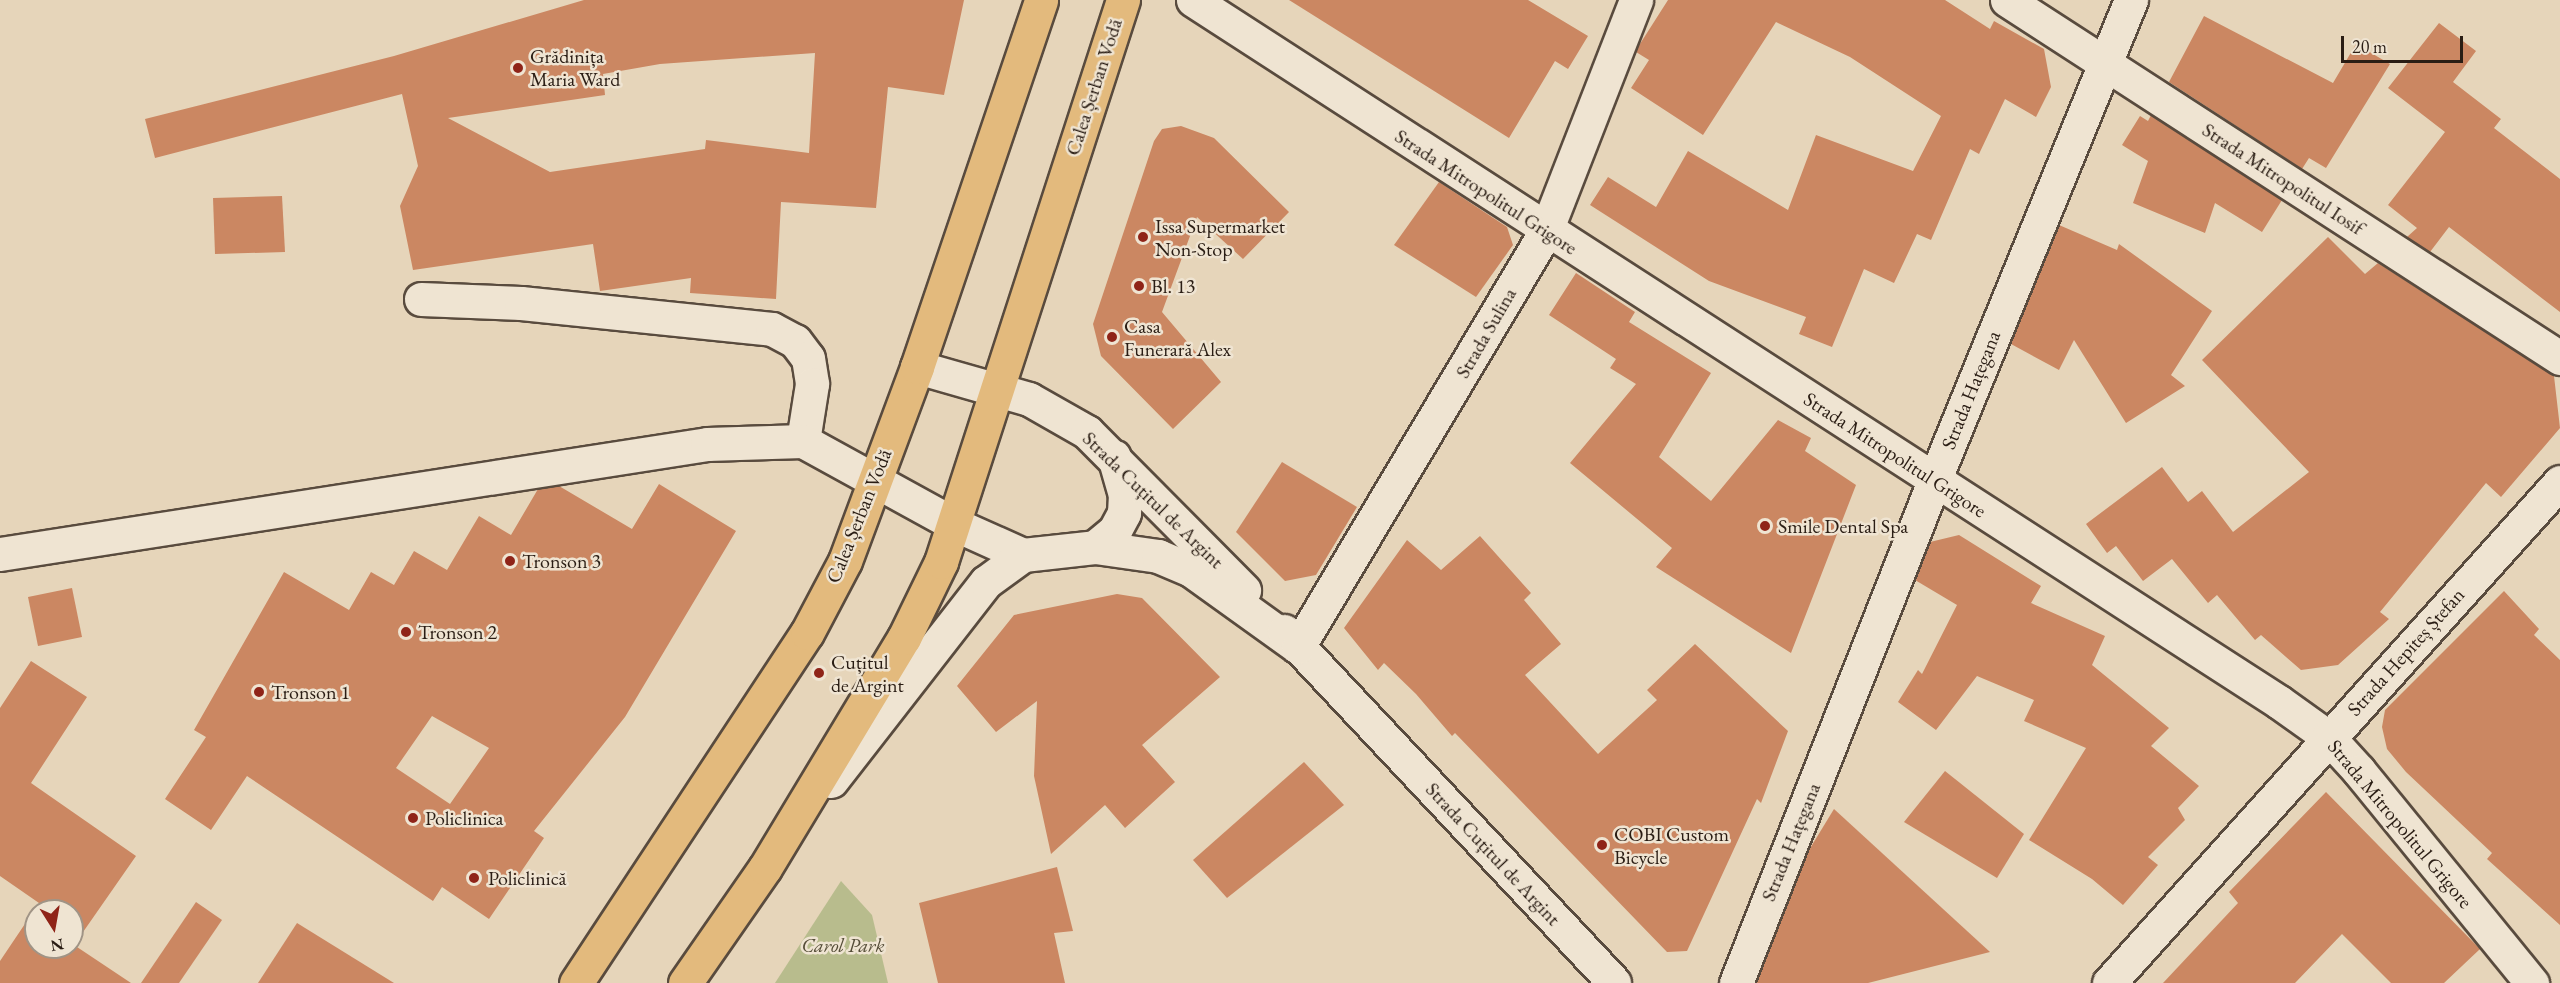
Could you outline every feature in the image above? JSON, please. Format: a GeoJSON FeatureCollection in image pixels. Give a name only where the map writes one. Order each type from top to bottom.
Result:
{"type":"FeatureCollection","features":[{"type":"Feature","properties":{"kind":"main road","name":"Calea Șerban Vodă"},"geometry":{"type":"LineString","coordinates":[[576,983],[807,633],[844,561],[917,367],[1041,0]]}},
{"type":"Feature","properties":{"kind":"main road","name":"Calea Șerban Vodă"},"geometry":{"type":"LineString","coordinates":[[685,983],[765,868],[904,638],[956,525],[1123,0]]}},
{"type":"Feature","properties":{"kind":"street","name":"Strada Mitropolitul Grigore"},"geometry":{"type":"LineString","coordinates":[[1192,0],[2328,737],[2532,983]]}},
{"type":"Feature","properties":{"kind":"street","name":"Strada Sulina"},"geometry":{"type":"LineString","coordinates":[[1298,647],[1546,231],[1636,0]]}},
{"type":"Feature","properties":{"kind":"street","name":"Strada Mitropolitul Iosif"},"geometry":{"type":"LineString","coordinates":[[2007,0],[2560,358]]}},
{"type":"Feature","properties":{"kind":"street","name":"Strada Hațegana"},"geometry":{"type":"LineString","coordinates":[[1736,983],[1934,481],[2131,0]]}},
{"type":"Feature","properties":{"kind":"street"},"geometry":{"type":"LineString","coordinates":[[421,299],[522,303],[772,329],[795,341],[808,358],[812,384],[803,441]]}},
{"type":"Feature","properties":{"kind":"street","name":"Strada Cuțitul de Argint"},"geometry":{"type":"LineString","coordinates":[[917,367],[999,389],[1059,414],[1112,453],[1614,983]]}},
{"type":"Feature","properties":{"kind":"street"},"geometry":{"type":"LineString","coordinates":[[0,554],[707,444],[803,441],[956,525],[1023,555],[986,582],[765,868]]}},
{"type":"Feature","properties":{"kind":"street"},"geometry":{"type":"LineString","coordinates":[[1095,547],[1115,530],[1124,513],[1123,485],[1112,453]]}},
{"type":"Feature","properties":{"kind":"street","name":"Strada Hepiteș Ștefan"},"geometry":{"type":"LineString","coordinates":[[2109,983],[2328,737],[2560,482]]}},
{"type":"Feature","properties":{"kind":"street","name":"Strada Cuțitul de Argint"},"geometry":{"type":"LineString","coordinates":[[1023,555],[1095,547],[1141,551],[1191,570],[1298,647]]}},
{"type":"Feature","properties":{"kind":"green space","name":"Carol Park"},"geometry":{"type":"Polygon","coordinates":[[[841,881],[872,915],[888,983],[775,983],[841,881]]]}},
{"type":"Feature","properties":{"kind":"building"},"geometry":{"type":"Polygon","coordinates":[[[584,0],[964,0],[944,95],[888,87],[876,208],[781,202],[776,299],[690,293],[691,278],[600,291],[593,244],[413,270],[400,206],[418,166],[402,94],[155,158],[145,119],[394,56],[584,0]],[[815,53],[660,64],[603,74],[605,95],[448,118],[550,172],[705,149],[706,140],[809,153],[815,53]]]}},
{"type":"Feature","properties":{"kind":"building"},"geometry":{"type":"Polygon","coordinates":[[[1289,0],[1528,0],[1588,36],[1568,69],[1555,61],[1509,138],[1289,0]]]}},
{"type":"Feature","properties":{"kind":"building"},"geometry":{"type":"Polygon","coordinates":[[[1668,0],[1945,0],[1990,29],[1994,21],[2044,49],[2051,87],[2036,117],[2005,99],[1979,154],[1970,149],[1931,240],[1917,234],[1894,283],[1864,269],[1832,347],[1799,334],[1806,317],[1709,281],[1590,205],[1608,177],[1656,207],[1688,151],[1788,210],[1816,135],[1913,171],[1941,116],[1850,57],[1776,22],[1703,135],[1631,88],[1649,60],[1636,52],[1638,47],[1668,0]]]}},
{"type":"Feature","properties":{"kind":"building"},"geometry":{"type":"Polygon","coordinates":[[[2204,16],[2333,83],[2356,44],[2390,64],[2326,168],[2309,158],[2302,169],[2169,82],[2204,16]]]}},
{"type":"Feature","properties":{"kind":"building"},"geometry":{"type":"Polygon","coordinates":[[[2439,23],[2476,51],[2453,82],[2501,119],[2494,128],[2560,179],[2560,312],[2449,227],[2430,252],[2407,237],[2417,228],[2388,205],[2445,132],[2388,88],[2439,23]]]}},
{"type":"Feature","properties":{"kind":"building"},"geometry":{"type":"Polygon","coordinates":[[[2151,115],[2282,200],[2262,232],[2215,203],[2205,233],[2133,203],[2148,161],[2122,145],[2140,116],[2148,121],[2151,115]]]}},
{"type":"Feature","properties":{"kind":"building","name":"Bl. 13"},"geometry":{"type":"Polygon","coordinates":[[[1181,126],[1214,138],[1289,212],[1243,259],[1197,217],[1162,312],[1221,382],[1173,429],[1101,356],[1093,324],[1154,141],[1162,129],[1181,126]]]}},
{"type":"Feature","properties":{"kind":"building"},"geometry":{"type":"Polygon","coordinates":[[[1439,182],[1507,227],[1513,245],[1476,297],[1394,245],[1439,182]]]}},
{"type":"Feature","properties":{"kind":"building"},"geometry":{"type":"Polygon","coordinates":[[[282,196],[285,252],[215,254],[213,198],[282,196]]]}},
{"type":"Feature","properties":{"kind":"building"},"geometry":{"type":"Polygon","coordinates":[[[2059,225],[2117,250],[2119,244],[2212,311],[2171,375],[2185,386],[2126,423],[2074,340],[2059,370],[2011,344],[2059,225]]]}},
{"type":"Feature","properties":{"kind":"building"},"geometry":{"type":"Polygon","coordinates":[[[2328,237],[2365,274],[2378,263],[2554,376],[2560,428],[2501,497],[2486,483],[2380,612],[2389,619],[2338,665],[2301,670],[2261,635],[2255,640],[2217,595],[2208,603],[2172,559],[2143,581],[2116,546],[2107,553],[2086,524],[2162,467],[2188,502],[2202,491],[2233,532],[2309,472],[2202,360],[2328,237]]]}},
{"type":"Feature","properties":{"kind":"building"},"geometry":{"type":"Polygon","coordinates":[[[1576,273],[1635,312],[1629,322],[1711,373],[1659,457],[1711,501],[1778,420],[1811,438],[1805,451],[1856,485],[1791,653],[1656,567],[1672,548],[1570,463],[1636,384],[1610,368],[1616,359],[1549,315],[1576,273]]]}},
{"type":"Feature","properties":{"kind":"building"},"geometry":{"type":"Polygon","coordinates":[[[1282,462],[1357,507],[1316,575],[1285,581],[1236,532],[1282,462]]]}},
{"type":"Feature","properties":{"kind":"building"},"geometry":{"type":"Polygon","coordinates":[[[659,484],[736,531],[625,717],[534,831],[544,838],[489,919],[442,887],[433,901],[247,776],[211,830],[165,799],[206,737],[194,730],[284,572],[349,610],[371,572],[394,585],[414,551],[447,570],[479,516],[511,535],[538,489],[559,486],[632,529],[659,484]],[[432,716],[396,768],[450,804],[489,748],[432,716]]]}},
{"type":"Feature","properties":{"kind":"building"},"geometry":{"type":"Polygon","coordinates":[[[1959,535],[2041,586],[2031,603],[2105,636],[2092,665],[2169,728],[2151,746],[2199,786],[2178,808],[2185,820],[2148,857],[2158,865],[2123,905],[2092,879],[2029,840],[2086,748],[2024,721],[2034,700],[1977,676],[1936,730],[1898,702],[1918,670],[1922,674],[1957,605],[1915,580],[1930,542],[1959,535]]]}},
{"type":"Feature","properties":{"kind":"building"},"geometry":{"type":"Polygon","coordinates":[[[1480,536],[1531,593],[1524,600],[1561,644],[1525,675],[1598,754],[1657,700],[1647,690],[1695,644],[1788,731],[1761,803],[1757,799],[1687,951],[1667,952],[1455,733],[1452,736],[1416,694],[1384,663],[1378,670],[1344,628],[1407,540],[1441,570],[1480,536]]]}},
{"type":"Feature","properties":{"kind":"building"},"geometry":{"type":"Polygon","coordinates":[[[72,588],[82,637],[38,646],[28,597],[72,588]]]}},
{"type":"Feature","properties":{"kind":"building"},"geometry":{"type":"Polygon","coordinates":[[[2504,591],[2539,629],[2534,635],[2560,660],[2560,925],[2487,859],[2492,853],[2406,772],[2387,749],[2382,727],[2385,710],[2504,591]]]}},
{"type":"Feature","properties":{"kind":"building"},"geometry":{"type":"Polygon","coordinates":[[[1117,594],[1142,598],[1220,677],[1142,745],[1175,782],[1125,828],[1105,805],[1051,854],[1034,776],[1037,701],[996,732],[957,686],[1014,615],[1117,594]]]}},
{"type":"Feature","properties":{"kind":"building"},"geometry":{"type":"Polygon","coordinates":[[[31,661],[87,697],[31,783],[136,856],[84,931],[84,899],[33,899],[0,876],[0,708],[31,661]]]}},
{"type":"Feature","properties":{"kind":"building"},"geometry":{"type":"Polygon","coordinates":[[[1304,762],[1344,805],[1227,898],[1193,860],[1304,762]]]}},
{"type":"Feature","properties":{"kind":"building"},"geometry":{"type":"Polygon","coordinates":[[[1945,771],[2024,834],[1997,878],[1904,822],[1945,771]]]}},
{"type":"Feature","properties":{"kind":"building"},"geometry":{"type":"Polygon","coordinates":[[[2326,792],[2480,949],[2444,983],[2391,983],[2342,934],[2295,983],[2163,983],[2238,903],[2229,892],[2326,792]]]}},
{"type":"Feature","properties":{"kind":"building"},"geometry":{"type":"Polygon","coordinates":[[[1834,809],[1990,952],[1868,983],[1756,983],[1809,850],[1834,809]]]}},
{"type":"Feature","properties":{"kind":"building"},"geometry":{"type":"Polygon","coordinates":[[[1057,867],[1073,931],[1054,933],[1065,983],[938,983],[919,903],[1057,867]]]}},
{"type":"Feature","properties":{"kind":"building"},"geometry":{"type":"Polygon","coordinates":[[[196,902],[222,920],[179,983],[141,983],[196,902]]]}},
{"type":"Feature","properties":{"kind":"building"},"geometry":{"type":"Polygon","coordinates":[[[297,923],[394,983],[258,983],[297,923]]]}},
{"type":"Feature","properties":{"kind":"building"},"geometry":{"type":"Polygon","coordinates":[[[24,925],[24,959],[84,959],[84,952],[131,983],[0,983],[0,961],[24,925]]]}},
{"type":"Feature","properties":{"kind":"place","name":"Grădinița Maria Ward"},"geometry":{"type":"Point","coordinates":[518,68]}},
{"type":"Feature","properties":{"kind":"place","name":"Issa Supermarket Non-Stop"},"geometry":{"type":"Point","coordinates":[1143,237]}},
{"type":"Feature","properties":{"kind":"place","name":"Bl. 13"},"geometry":{"type":"Point","coordinates":[1139,286]}},
{"type":"Feature","properties":{"kind":"place","name":"Casa Funerară Alex"},"geometry":{"type":"Point","coordinates":[1112,337]}},
{"type":"Feature","properties":{"kind":"place","name":"Smile Dental Spa"},"geometry":{"type":"Point","coordinates":[1765,526]}},
{"type":"Feature","properties":{"kind":"place","name":"Tronson 3"},"geometry":{"type":"Point","coordinates":[510,561]}},
{"type":"Feature","properties":{"kind":"place","name":"Tronson 2"},"geometry":{"type":"Point","coordinates":[406,632]}},
{"type":"Feature","properties":{"kind":"place","name":"Cuțitul de Argint"},"geometry":{"type":"Point","coordinates":[819,673]}},
{"type":"Feature","properties":{"kind":"place","name":"Tronson 1"},"geometry":{"type":"Point","coordinates":[259,692]}},
{"type":"Feature","properties":{"kind":"place","name":"Policlinica"},"geometry":{"type":"Point","coordinates":[413,818]}},
{"type":"Feature","properties":{"kind":"place","name":"COBI Custom Bicycle"},"geometry":{"type":"Point","coordinates":[1602,845]}},
{"type":"Feature","properties":{"kind":"place","name":"Policlinică"},"geometry":{"type":"Point","coordinates":[474,878]}}]}
